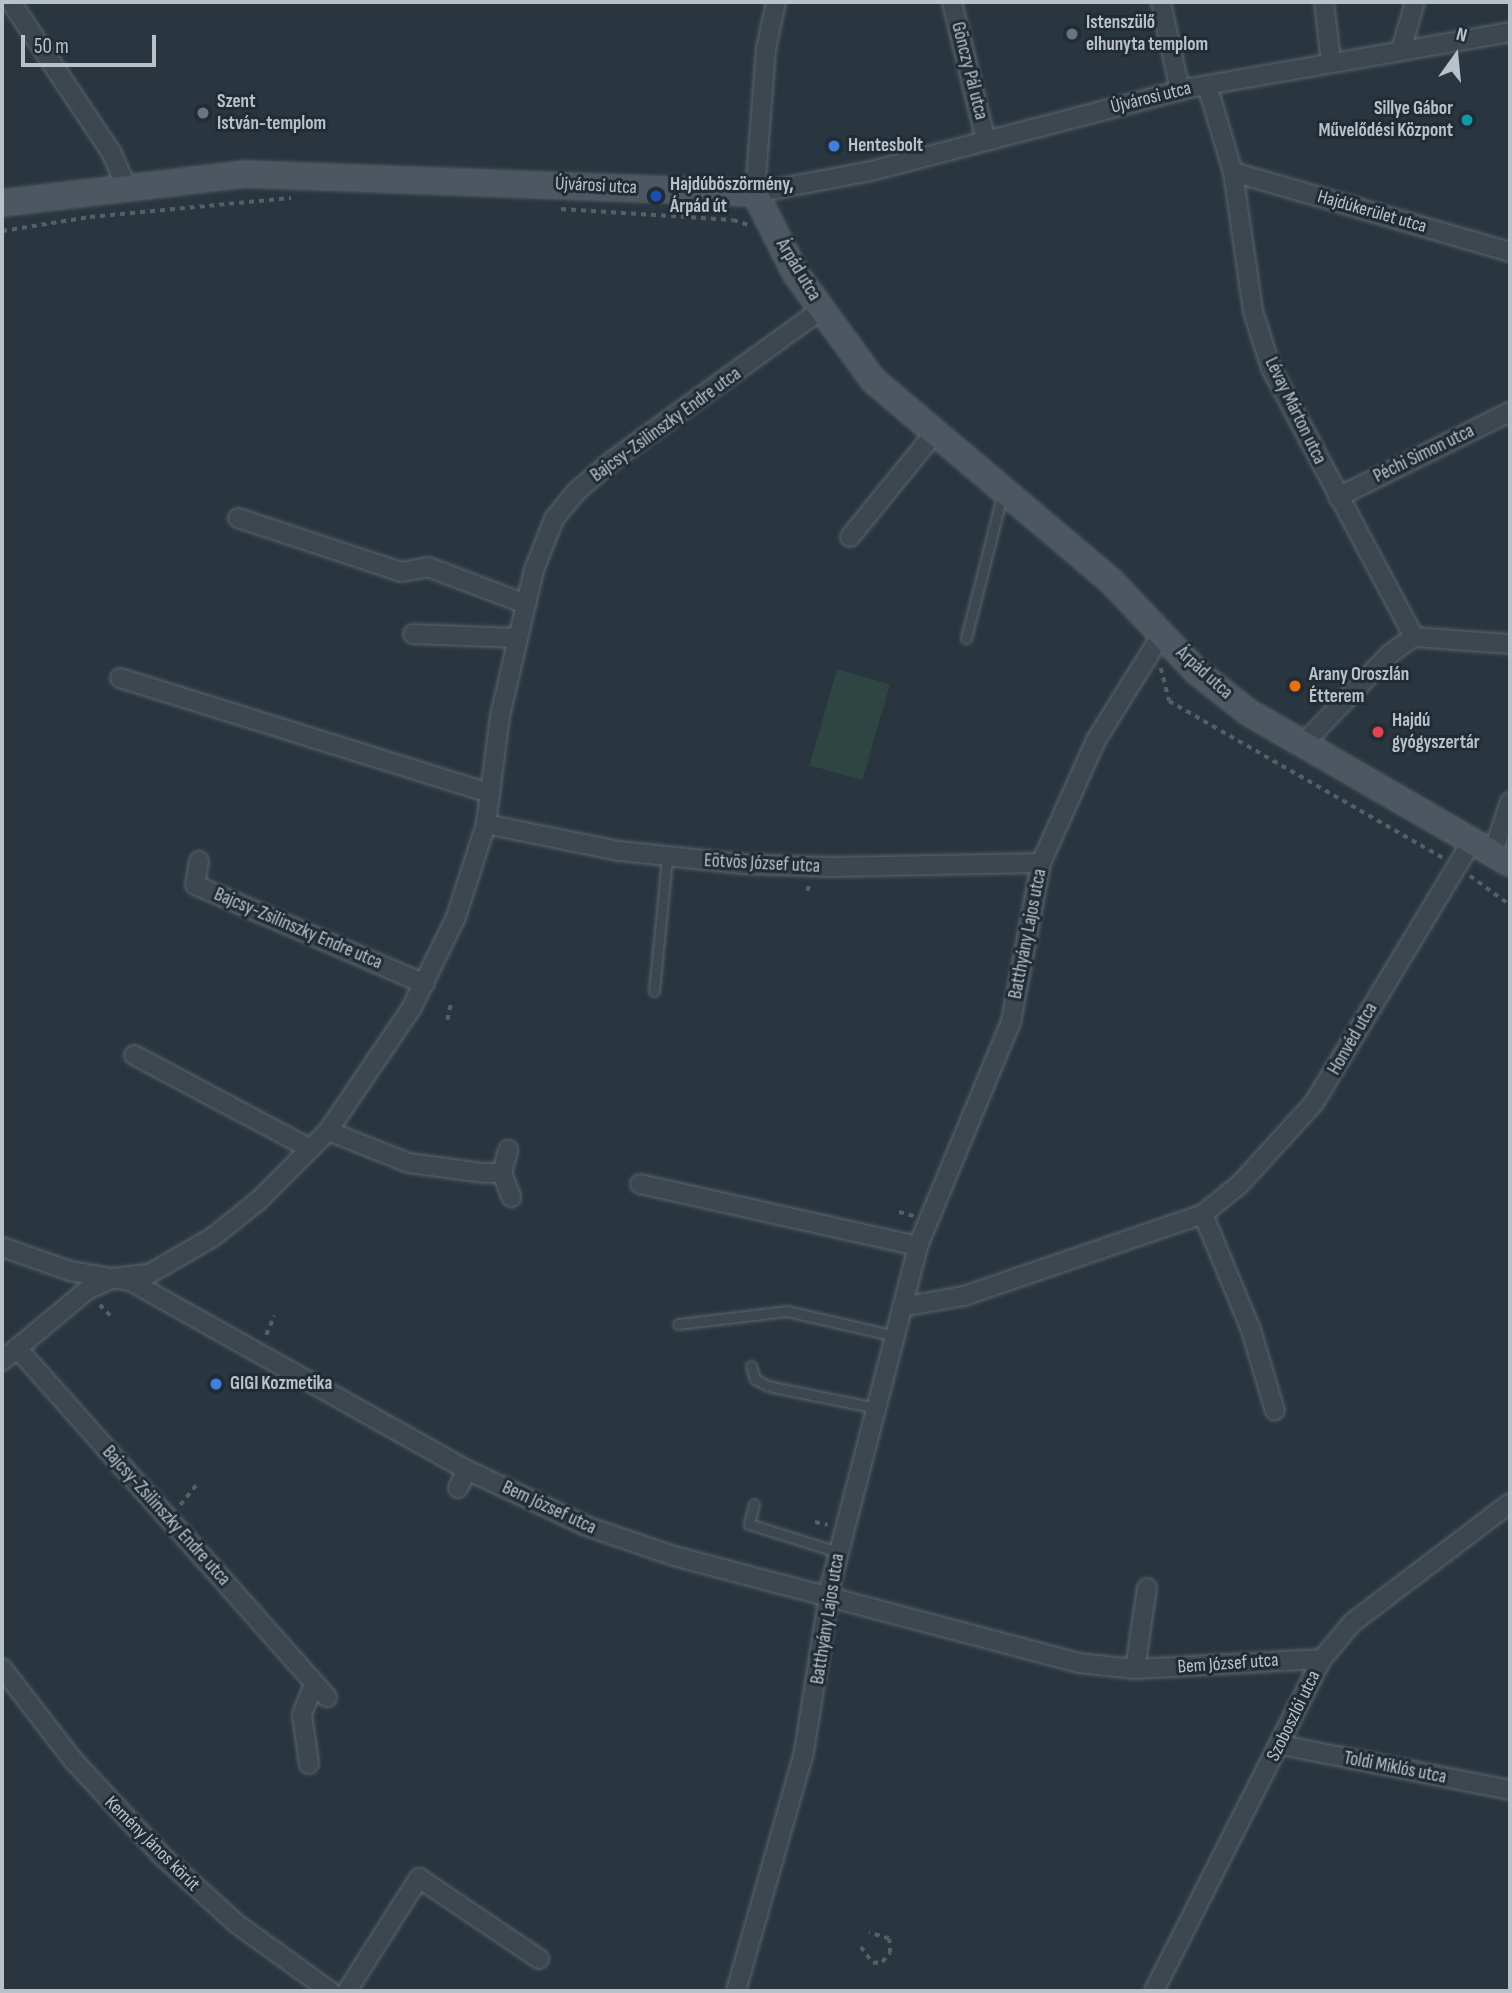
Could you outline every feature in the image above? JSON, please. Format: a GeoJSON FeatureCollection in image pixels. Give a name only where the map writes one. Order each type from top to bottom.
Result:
{"type":"FeatureCollection","features":[{"type":"Feature","properties":{"kind":"street"},"geometry":{"type":"LineString","coordinates":[[11,2],[111,152],[127,185]]}},
{"type":"Feature","properties":{"kind":"street"},"geometry":{"type":"LineString","coordinates":[[755,193],[766,49],[776,2]]}},
{"type":"Feature","properties":{"kind":"street","name":"Gönczy Pál utca"},"geometry":{"type":"LineString","coordinates":[[952,2],[986,141]]}},
{"type":"Feature","properties":{"kind":"street"},"geometry":{"type":"LineString","coordinates":[[1161,2],[1180,91]]}},
{"type":"Feature","properties":{"kind":"street"},"geometry":{"type":"LineString","coordinates":[[1324,2],[1331,62]]}},
{"type":"Feature","properties":{"kind":"street"},"geometry":{"type":"LineString","coordinates":[[1401,50],[1415,2]]}},
{"type":"Feature","properties":{"kind":"street","name":"Újvárosi utca"},"geometry":{"type":"LineString","coordinates":[[2,203],[127,185],[244,174],[755,193],[871,171],[1207,85],[1510,32]]}},
{"type":"Feature","properties":{"kind":"street","name":"Lévay Márton utca"},"geometry":{"type":"LineString","coordinates":[[1207,85],[1233,172],[1253,311],[1271,368],[1413,637]]}},
{"type":"Feature","properties":{"kind":"street","name":"Hajdúkerület utca"},"geometry":{"type":"LineString","coordinates":[[1233,172],[1510,253]]}},
{"type":"Feature","properties":{"kind":"street","name":"Árpád utca"},"geometry":{"type":"LineString","coordinates":[[755,193],[796,274],[873,380],[1005,487],[1111,580],[1158,640],[1238,704],[1492,852]]}},
{"type":"Feature","properties":{"kind":"street","name":"Bajcsy-Zsilinszky Endre utca"},"geometry":{"type":"LineString","coordinates":[[2,1361],[79,1295],[114,1278],[149,1274],[213,1237],[311,1149],[328,1130],[425,984],[456,918],[486,824],[500,716],[526,604],[554,519],[577,491],[821,309]]}},
{"type":"Feature","properties":{"kind":"street","name":"Péchi Simon utca"},"geometry":{"type":"LineString","coordinates":[[1338,497],[1510,412]]}},
{"type":"Feature","properties":{"kind":"street"},"geometry":{"type":"LineString","coordinates":[[850,537],[936,431]]}},
{"type":"Feature","properties":{"kind":"street"},"geometry":{"type":"LineString","coordinates":[[238,518],[401,572],[428,567],[526,604]]}},
{"type":"Feature","properties":{"kind":"street"},"geometry":{"type":"LineString","coordinates":[[413,634],[518,638]]}},
{"type":"Feature","properties":{"kind":"street"},"geometry":{"type":"LineString","coordinates":[[1303,744],[1391,653],[1413,637],[1510,644]]}},
{"type":"Feature","properties":{"kind":"street","name":"Batthyány Lajos utca"},"geometry":{"type":"LineString","coordinates":[[736,1991],[804,1752],[838,1552],[918,1246],[1011,1022],[1041,863],[1096,740],[1158,640]]}},
{"type":"Feature","properties":{"kind":"street"},"geometry":{"type":"LineString","coordinates":[[120,678],[490,793]]}},
{"type":"Feature","properties":{"kind":"street","name":"Honvéd utca"},"geometry":{"type":"LineString","coordinates":[[902,1307],[964,1296],[1203,1213],[1278,1148],[1314,1103],[1456,866],[1492,852],[1510,802]]}},
{"type":"Feature","properties":{"kind":"street","name":"Eötvös József utca"},"geometry":{"type":"LineString","coordinates":[[486,824],[667,858],[831,867],[1041,863]]}},
{"type":"Feature","properties":{"kind":"street","name":"Bajcsy-Zsilinszky Endre utca"},"geometry":{"type":"LineString","coordinates":[[199,861],[195,885],[425,984]]}},
{"type":"Feature","properties":{"kind":"street"},"geometry":{"type":"LineString","coordinates":[[134,1055],[311,1149]]}},
{"type":"Feature","properties":{"kind":"street"},"geometry":{"type":"LineString","coordinates":[[328,1130],[409,1163],[502,1173]]}},
{"type":"Feature","properties":{"kind":"street"},"geometry":{"type":"LineString","coordinates":[[508,1150],[502,1173],[511,1197]]}},
{"type":"Feature","properties":{"kind":"street"},"geometry":{"type":"LineString","coordinates":[[640,1184],[918,1246]]}},
{"type":"Feature","properties":{"kind":"street"},"geometry":{"type":"LineString","coordinates":[[1203,1213],[1251,1330],[1275,1412]]}},
{"type":"Feature","properties":{"kind":"street","name":"Bem József utca"},"geometry":{"type":"LineString","coordinates":[[2,1247],[70,1271],[114,1278],[168,1300],[467,1470],[617,1538],[828,1599],[1078,1663],[1135,1670],[1322,1659]]}},
{"type":"Feature","properties":{"kind":"street","name":"Bajcsy-Zsilinszky Endre utca"},"geometry":{"type":"LineString","coordinates":[[17,1348],[320,1691],[302,1714],[309,1764]]}},
{"type":"Feature","properties":{"kind":"street"},"geometry":{"type":"LineString","coordinates":[[458,1488],[467,1470]]}},
{"type":"Feature","properties":{"kind":"street","name":"Szoboszlói utca"},"geometry":{"type":"LineString","coordinates":[[1154,1991],[1322,1659],[1371,1607],[1510,1503]]}},
{"type":"Feature","properties":{"kind":"street"},"geometry":{"type":"LineString","coordinates":[[1135,1670],[1147,1588]]}},
{"type":"Feature","properties":{"kind":"street","name":"Kemény János körút"},"geometry":{"type":"LineString","coordinates":[[2,1668],[73,1760],[162,1856],[237,1924],[330,1991]]}},
{"type":"Feature","properties":{"kind":"street","name":"Toldi Miklós utca"},"geometry":{"type":"LineString","coordinates":[[1280,1745],[1510,1790]]}},
{"type":"Feature","properties":{"kind":"street"},"geometry":{"type":"LineString","coordinates":[[347,1991],[419,1878],[539,1959]]}},
{"type":"Feature","properties":{"kind":"lane"},"geometry":{"type":"LineString","coordinates":[[966,638],[1005,487]]}},
{"type":"Feature","properties":{"kind":"lane"},"geometry":{"type":"LineString","coordinates":[[654,990],[667,858]]}},
{"type":"Feature","properties":{"kind":"lane"},"geometry":{"type":"LineString","coordinates":[[678,1324],[787,1311],[895,1336]]}},
{"type":"Feature","properties":{"kind":"lane"},"geometry":{"type":"LineString","coordinates":[[751,1366],[755,1378],[768,1387],[876,1408]]}},
{"type":"Feature","properties":{"kind":"lane"},"geometry":{"type":"LineString","coordinates":[[754,1504],[749,1524],[838,1552]]}},
{"type":"Feature","properties":{"kind":"path"},"geometry":{"type":"LineString","coordinates":[[2,231],[90,217],[305,198]]}},
{"type":"Feature","properties":{"kind":"path"},"geometry":{"type":"LineString","coordinates":[[547,208],[733,220],[747,224],[754,235]]}},
{"type":"Feature","properties":{"kind":"path"},"geometry":{"type":"LineString","coordinates":[[1158,640],[1169,701],[1456,866],[1510,905]]}},
{"type":"Feature","properties":{"kind":"path"},"geometry":{"type":"LineString","coordinates":[[447,1020],[451,1002]]}},
{"type":"Feature","properties":{"kind":"path"},"geometry":{"type":"LineString","coordinates":[[100,1305],[113,1318]]}},
{"type":"Feature","properties":{"kind":"path"},"geometry":{"type":"LineString","coordinates":[[266,1335],[274,1316]]}},
{"type":"Feature","properties":{"kind":"path"},"geometry":{"type":"LineString","coordinates":[[177,1508],[196,1485]]}},
{"type":"Feature","properties":{"kind":"path"},"geometry":{"type":"LineString","coordinates":[[861,1947],[873,1963],[882,1962],[890,1953],[889,1939],[869,1933]]}},
{"type":"Feature","properties":{"kind":"green space"},"geometry":{"type":"Polygon","coordinates":[[[837,669],[890,684],[862,780],[809,765],[837,669]]]}},
{"type":"Feature","properties":{"kind":"place","name":"Istenszülő elhunyta templom"},"geometry":{"type":"Point","coordinates":[1072,34]}},
{"type":"Feature","properties":{"kind":"place","name":"Szent István-templom"},"geometry":{"type":"Point","coordinates":[203,113]}},
{"type":"Feature","properties":{"kind":"place","name":"Sillye Gábor Művelődési Központ"},"geometry":{"type":"Point","coordinates":[1467,120]}},
{"type":"Feature","properties":{"kind":"place","name":"Hentesbolt"},"geometry":{"type":"Point","coordinates":[834,146]}},
{"type":"Feature","properties":{"kind":"place","name":"Hajdúböszörmény, Árpád út"},"geometry":{"type":"Point","coordinates":[656,196]}},
{"type":"Feature","properties":{"kind":"place","name":"Arany Oroszlán Étterem"},"geometry":{"type":"Point","coordinates":[1295,686]}},
{"type":"Feature","properties":{"kind":"place","name":"Hajdú gyógyszertár"},"geometry":{"type":"Point","coordinates":[1378,732]}},
{"type":"Feature","properties":{"kind":"place","name":"GIGI Kozmetika"},"geometry":{"type":"Point","coordinates":[216,1384]}}]}
